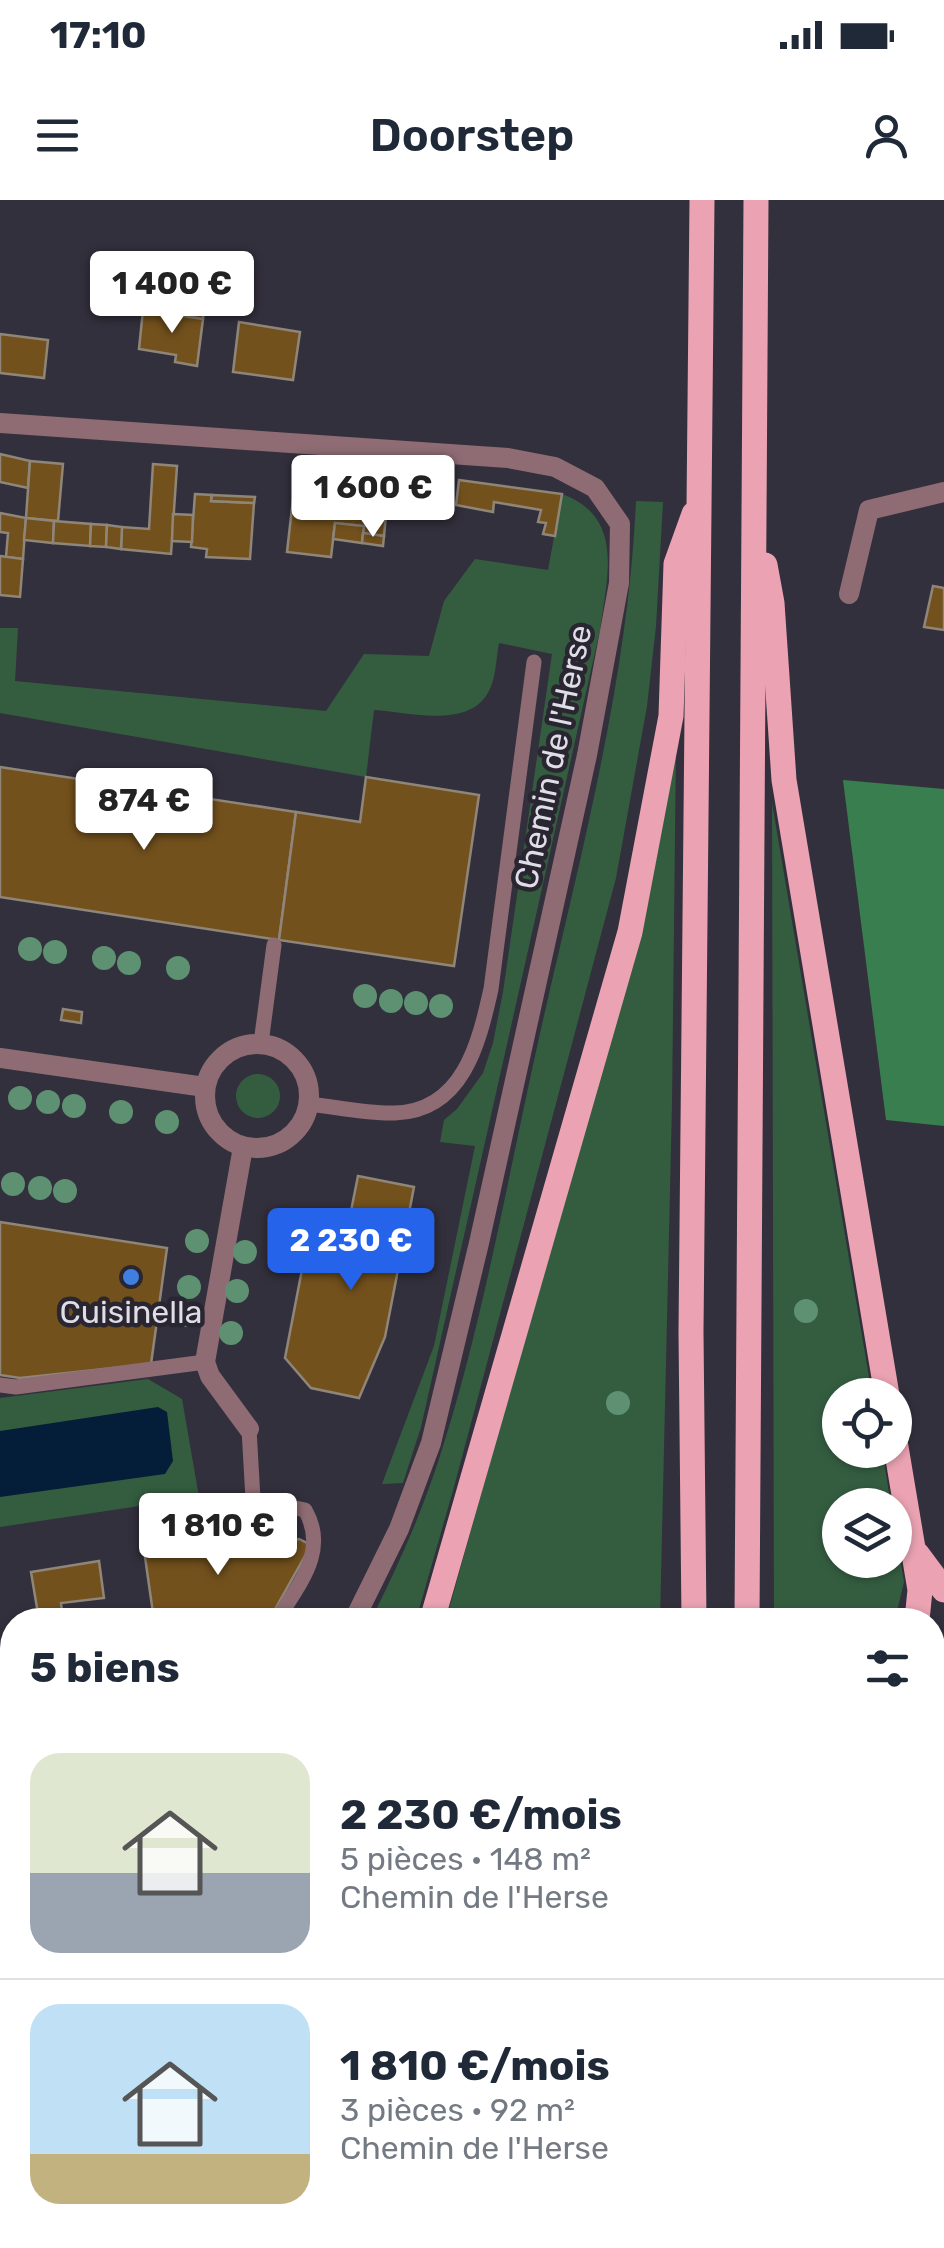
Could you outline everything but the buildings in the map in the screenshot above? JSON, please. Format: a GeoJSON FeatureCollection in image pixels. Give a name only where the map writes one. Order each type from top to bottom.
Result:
{"type":"FeatureCollection","features":[{"type":"Feature","properties":{"kind":"main road"},"geometry":{"type":"LineString","coordinates":[[694,1608],[691,1332],[702,200]]}},
{"type":"Feature","properties":{"kind":"main road"},"geometry":{"type":"LineString","coordinates":[[747,1608],[756,200]]}},
{"type":"Feature","properties":{"kind":"main road"},"geometry":{"type":"LineString","coordinates":[[435,1608],[630,932],[670,716],[676,564],[701,495]]}},
{"type":"Feature","properties":{"kind":"main road"},"geometry":{"type":"LineString","coordinates":[[754,511],[772,603],[784,780],[884,1378]]}},
{"type":"Feature","properties":{"kind":"main road"},"geometry":{"type":"LineString","coordinates":[[900,1468],[920,1590],[918,1608]]}},
{"type":"Feature","properties":{"kind":"main road"},"geometry":{"type":"LineString","coordinates":[[913,1547],[944,1590]]}},
{"type":"Feature","properties":{"kind":"street","name":"Chemin de l'Herse"},"geometry":{"type":"LineString","coordinates":[[0,423],[508,458],[555,467],[595,488],[620,524],[620,583],[587,755],[484,1223],[435,1425],[399,1529],[360,1608]]}},
{"type":"Feature","properties":{"kind":"street"},"geometry":{"type":"LineString","coordinates":[[848,594],[869,510],[944,492]]}},
{"type":"Feature","properties":{"kind":"street"},"geometry":{"type":"LineString","coordinates":[[261,1043],[292,1057],[303,1070],[309,1086],[309,1104],[303,1120],[278,1144],[243,1147],[229,1141],[209,1118],[204,1087],[218,1060],[231,1050],[261,1043]]}},
{"type":"Feature","properties":{"kind":"street"},"geometry":{"type":"LineString","coordinates":[[0,1058],[204,1087]]}},
{"type":"Feature","properties":{"kind":"street"},"geometry":{"type":"LineString","coordinates":[[243,1147],[204,1362],[248,1429]]}},
{"type":"Feature","properties":{"kind":"lane"},"geometry":{"type":"LineString","coordinates":[[309,1104],[395,1113],[442,1098],[466,1073],[482,1034],[491,989],[534,662]]}},
{"type":"Feature","properties":{"kind":"lane"},"geometry":{"type":"LineString","coordinates":[[261,1043],[274,945]]}},
{"type":"Feature","properties":{"kind":"lane"},"geometry":{"type":"LineString","coordinates":[[0,1385],[204,1362]]}},
{"type":"Feature","properties":{"kind":"lane"},"geometry":{"type":"LineString","coordinates":[[248,1429],[253,1499],[304,1510],[314,1525],[312,1562],[284,1608]]}},
{"type":"Feature","properties":{"kind":"green space"},"geometry":{"type":"Polygon","coordinates":[[[562,494],[596,517],[604,533],[608,570],[600,630],[421,1427],[403,1483],[382,1484],[434,1346],[475,1146],[440,1142],[444,1120],[483,1073],[493,1043],[552,654],[499,643],[494,677],[486,696],[464,712],[434,716],[374,710],[366,777],[0,713],[0,628],[18,628],[15,681],[326,711],[364,654],[429,656],[444,601],[475,559],[548,570],[562,494]]]}},
{"type":"Feature","properties":{"kind":"green space"},"geometry":{"type":"Polygon","coordinates":[[[636,501],[663,502],[647,706],[616,878],[419,1608],[377,1608],[432,1480],[482,1303],[600,771],[631,569],[636,501]]]}},
{"type":"Feature","properties":{"kind":"green space"},"geometry":{"type":"Polygon","coordinates":[[[676,744],[660,1608],[449,1608],[629,963],[676,744]]]}},
{"type":"Feature","properties":{"kind":"green space"},"geometry":{"type":"Polygon","coordinates":[[[843,780],[944,789],[944,1126],[886,1120],[843,780]]]}},
{"type":"Feature","properties":{"kind":"green space"},"geometry":{"type":"Polygon","coordinates":[[[772,803],[869,1378],[822,1378],[822,1468],[885,1468],[888,1488],[822,1488],[822,1578],[903,1578],[898,1608],[774,1608],[772,803]]]}},
{"type":"Feature","properties":{"kind":"green space"},"geometry":{"type":"Polygon","coordinates":[[[258,1074],[273,1081],[280,1096],[273,1111],[258,1118],[243,1111],[236,1096],[243,1081],[258,1074]]]}},
{"type":"Feature","properties":{"kind":"green space"},"geometry":{"type":"Polygon","coordinates":[[[148,1379],[182,1399],[199,1497],[0,1527],[0,1398],[148,1379]]]}},
{"type":"Feature","properties":{"kind":"water"},"geometry":{"type":"Polygon","coordinates":[[[158,1407],[167,1412],[173,1461],[165,1474],[0,1497],[0,1431],[158,1407]]]}},
{"type":"Feature","properties":{"kind":"place","name":"Cuisinella"},"geometry":{"type":"Point","coordinates":[131,1277]}}]}
